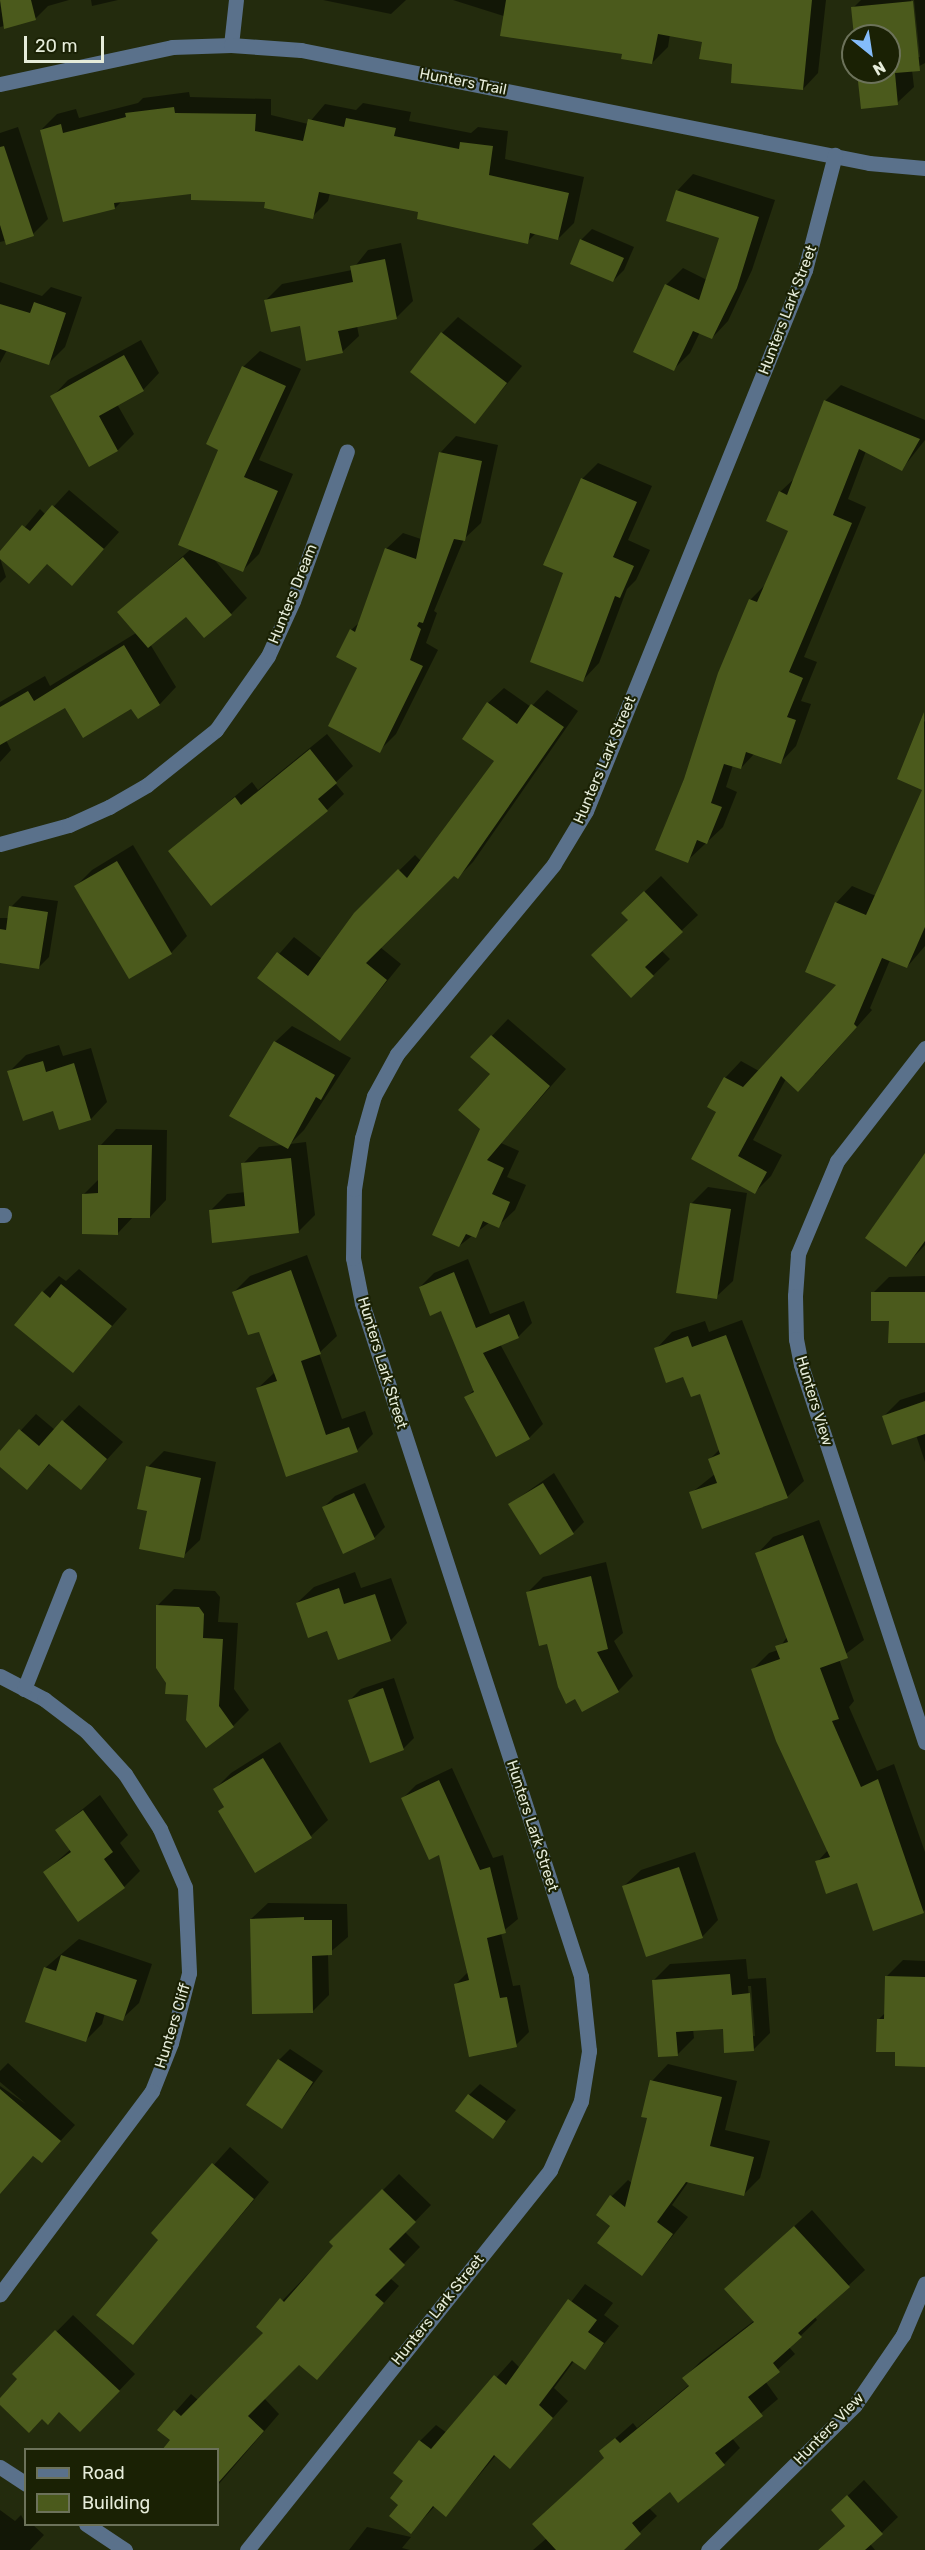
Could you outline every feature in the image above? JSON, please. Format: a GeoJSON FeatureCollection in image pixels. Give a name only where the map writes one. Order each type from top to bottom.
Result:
{"type":"FeatureCollection","features":[{"type":"Feature","properties":{"kind":"street"},"geometry":{"type":"LineString","coordinates":[[231,45],[236,0]]}},
{"type":"Feature","properties":{"kind":"street","name":"Hunters Trail"},"geometry":{"type":"LineString","coordinates":[[0,84],[172,47],[231,45],[301,50],[899,168],[925,168]]}},
{"type":"Feature","properties":{"kind":"street","name":"Hunters Lark Street"},"geometry":{"type":"LineString","coordinates":[[247,2550],[550,2170],[581,2101],[589,2051],[581,1976],[362,1303],[353,1258],[354,1189],[362,1138],[374,1096],[397,1054],[554,864],[586,811],[805,270],[835,155]]}},
{"type":"Feature","properties":{"kind":"street","name":"Hunters Dream"},"geometry":{"type":"LineString","coordinates":[[0,844],[69,825],[109,807],[147,785],[216,730],[268,656],[293,602],[347,451]]}},
{"type":"Feature","properties":{"kind":"street","name":"Hunters View"},"geometry":{"type":"LineString","coordinates":[[925,1048],[837,1161],[814,1208],[798,1254],[795,1296],[796,1339],[801,1365],[925,1742]]}},
{"type":"Feature","properties":{"kind":"street"},"geometry":{"type":"LineString","coordinates":[[24,1689],[69,1576]]}},
{"type":"Feature","properties":{"kind":"street","name":"Hunters Cliff"},"geometry":{"type":"LineString","coordinates":[[0,1676],[24,1689],[86,1731],[125,1774],[160,1829],[185,1887],[189,1973],[171,2043],[152,2091],[0,2294]]}},
{"type":"Feature","properties":{"kind":"street","name":"Hunters View"},"geometry":{"type":"LineString","coordinates":[[708,2550],[855,2405],[903,2335],[925,2283]]}},
{"type":"Feature","properties":{"kind":"street"},"geometry":{"type":"LineString","coordinates":[[0,2467],[24,2483]]}},
{"type":"Feature","properties":{"kind":"street"},"geometry":{"type":"LineString","coordinates":[[89,2526],[124,2550]]}},
{"type":"Feature","properties":{"kind":"building"},"geometry":{"type":"Polygon","coordinates":[[[0,0],[31,0],[36,20],[4,29],[0,0]]]}},
{"type":"Feature","properties":{"kind":"building"},"geometry":{"type":"Polygon","coordinates":[[[506,0],[812,0],[803,90],[731,83],[732,64],[699,59],[702,42],[658,34],[652,64],[621,59],[622,54],[500,36],[506,0]]]}},
{"type":"Feature","properties":{"kind":"building"},"geometry":{"type":"Polygon","coordinates":[[[913,1],[920,71],[901,73],[901,24],[853,24],[851,7],[913,1]]]}},
{"type":"Feature","properties":{"kind":"building"},"geometry":{"type":"Polygon","coordinates":[[[858,84],[896,84],[898,105],[861,109],[858,84]]]}},
{"type":"Feature","properties":{"kind":"building"},"geometry":{"type":"Polygon","coordinates":[[[174,107],[175,113],[256,114],[255,131],[303,141],[308,119],[344,127],[346,118],[396,128],[394,136],[459,149],[460,142],[493,146],[489,175],[569,193],[558,240],[530,233],[528,244],[417,219],[418,212],[319,192],[313,219],[264,208],[265,202],[191,200],[191,194],[114,203],[115,209],[63,222],[40,130],[61,124],[63,133],[126,117],[125,113],[174,107]]]}},
{"type":"Feature","properties":{"kind":"building"},"geometry":{"type":"Polygon","coordinates":[[[4,146],[34,236],[6,245],[0,225],[0,147],[4,146]]]}},
{"type":"Feature","properties":{"kind":"building"},"geometry":{"type":"Polygon","coordinates":[[[676,190],[759,217],[737,288],[712,339],[693,331],[674,371],[633,352],[665,284],[699,300],[719,238],[666,221],[676,190]]]}},
{"type":"Feature","properties":{"kind":"building"},"geometry":{"type":"Polygon","coordinates":[[[580,239],[624,258],[613,282],[570,264],[580,239]]]}},
{"type":"Feature","properties":{"kind":"building"},"geometry":{"type":"Polygon","coordinates":[[[385,259],[397,319],[338,331],[343,353],[306,361],[300,326],[271,332],[264,300],[353,282],[350,266],[385,259]]]}},
{"type":"Feature","properties":{"kind":"building"},"geometry":{"type":"Polygon","coordinates":[[[34,302],[66,313],[49,365],[0,349],[0,304],[30,313],[34,302]]]}},
{"type":"Feature","properties":{"kind":"building"},"geometry":{"type":"Polygon","coordinates":[[[441,332],[507,383],[475,424],[410,372],[441,332]]]}},
{"type":"Feature","properties":{"kind":"building"},"geometry":{"type":"Polygon","coordinates":[[[124,355],[144,391],[99,416],[118,451],[89,467],[50,396],[124,355]]]}},
{"type":"Feature","properties":{"kind":"building"},"geometry":{"type":"Polygon","coordinates":[[[242,366],[286,386],[244,477],[278,491],[243,572],[178,545],[218,450],[206,444],[242,366]]]}},
{"type":"Feature","properties":{"kind":"building"},"geometry":{"type":"Polygon","coordinates":[[[824,400],[920,439],[902,471],[859,449],[833,515],[852,523],[789,672],[803,678],[787,717],[796,720],[781,764],[746,752],[741,769],[724,764],[711,803],[722,807],[707,844],[697,840],[688,863],[655,850],[684,779],[718,673],[749,599],[757,602],[788,531],[766,521],[779,491],[787,495],[824,400]]]}},
{"type":"Feature","properties":{"kind":"building"},"geometry":{"type":"Polygon","coordinates":[[[439,452],[482,461],[465,541],[454,539],[423,623],[419,622],[417,626],[421,629],[410,660],[423,666],[380,753],[328,726],[357,668],[336,657],[350,629],[355,632],[385,548],[416,559],[439,452]]]}},
{"type":"Feature","properties":{"kind":"building"},"geometry":{"type":"Polygon","coordinates":[[[581,478],[637,502],[613,557],[634,566],[620,598],[615,596],[583,682],[530,662],[563,573],[543,565],[581,478]]]}},
{"type":"Feature","properties":{"kind":"building"},"geometry":{"type":"Polygon","coordinates":[[[52,505],[104,549],[72,586],[47,564],[29,584],[0,559],[0,551],[22,525],[30,531],[52,505]]]}},
{"type":"Feature","properties":{"kind":"building"},"geometry":{"type":"Polygon","coordinates":[[[183,557],[232,615],[204,638],[186,617],[148,648],[117,612],[183,557]]]}},
{"type":"Feature","properties":{"kind":"building"},"geometry":{"type":"Polygon","coordinates":[[[124,645],[160,705],[138,719],[131,709],[83,738],[65,708],[0,745],[0,707],[28,691],[34,701],[124,645]]]}},
{"type":"Feature","properties":{"kind":"building"},"geometry":{"type":"Polygon","coordinates":[[[487,702],[517,724],[531,704],[564,727],[458,879],[454,876],[366,963],[387,980],[340,1041],[257,978],[277,952],[308,976],[354,913],[398,869],[407,878],[494,761],[462,739],[487,702]]]}},
{"type":"Feature","properties":{"kind":"building"},"geometry":{"type":"Polygon","coordinates":[[[924,712],[925,927],[907,968],[882,958],[854,1024],[857,1027],[798,1092],[781,1076],[738,1156],[767,1172],[755,1194],[691,1159],[716,1112],[707,1107],[724,1077],[743,1087],[836,985],[805,972],[835,902],[866,915],[922,790],[897,779],[924,712]]]}},
{"type":"Feature","properties":{"kind":"building"},"geometry":{"type":"Polygon","coordinates":[[[310,749],[337,783],[318,799],[328,811],[211,906],[168,851],[235,797],[241,805],[310,749]]]}},
{"type":"Feature","properties":{"kind":"building"},"geometry":{"type":"Polygon","coordinates":[[[117,861],[172,954],[129,979],[74,886],[117,861]]]}},
{"type":"Feature","properties":{"kind":"building"},"geometry":{"type":"Polygon","coordinates":[[[644,891],[683,932],[645,967],[654,976],[631,998],[591,955],[628,920],[621,913],[644,891]]]}},
{"type":"Feature","properties":{"kind":"building"},"geometry":{"type":"Polygon","coordinates":[[[9,906],[48,912],[39,969],[0,963],[0,929],[6,930],[9,906]]]}},
{"type":"Feature","properties":{"kind":"building"},"geometry":{"type":"Polygon","coordinates":[[[491,1035],[550,1086],[487,1160],[504,1168],[492,1194],[510,1202],[499,1228],[483,1221],[476,1238],[466,1234],[459,1247],[432,1235],[480,1129],[458,1110],[490,1074],[470,1057],[491,1035]]]}},
{"type":"Feature","properties":{"kind":"building"},"geometry":{"type":"Polygon","coordinates":[[[274,1041],[335,1075],[321,1100],[316,1097],[288,1149],[229,1116],[274,1041]]]}},
{"type":"Feature","properties":{"kind":"building"},"geometry":{"type":"Polygon","coordinates":[[[43,1061],[46,1072],[74,1063],[91,1120],[59,1130],[53,1111],[23,1121],[7,1071],[43,1061]]]}},
{"type":"Feature","properties":{"kind":"building"},"geometry":{"type":"Polygon","coordinates":[[[98,1145],[152,1145],[150,1218],[118,1218],[118,1235],[82,1234],[82,1194],[98,1193],[98,1145]]]}},
{"type":"Feature","properties":{"kind":"building"},"geometry":{"type":"Polygon","coordinates":[[[925,1153],[925,1241],[906,1267],[865,1238],[925,1153]]]}},
{"type":"Feature","properties":{"kind":"building"},"geometry":{"type":"Polygon","coordinates":[[[291,1158],[299,1233],[212,1243],[209,1210],[245,1206],[241,1163],[291,1158]]]}},
{"type":"Feature","properties":{"kind":"building"},"geometry":{"type":"Polygon","coordinates":[[[690,1203],[731,1209],[717,1299],[676,1293],[690,1203]]]}},
{"type":"Feature","properties":{"kind":"building"},"geometry":{"type":"Polygon","coordinates":[[[291,1270],[321,1354],[301,1361],[326,1435],[349,1427],[358,1452],[286,1477],[256,1388],[277,1381],[259,1332],[248,1335],[232,1292],[291,1270]]]}},
{"type":"Feature","properties":{"kind":"building"},"geometry":{"type":"Polygon","coordinates":[[[454,1272],[476,1328],[509,1314],[519,1338],[483,1353],[530,1439],[496,1457],[464,1397],[474,1392],[441,1311],[430,1316],[419,1287],[454,1272]]]}},
{"type":"Feature","properties":{"kind":"building"},"geometry":{"type":"Polygon","coordinates":[[[61,1284],[112,1326],[73,1373],[14,1325],[42,1291],[50,1298],[61,1284]]]}},
{"type":"Feature","properties":{"kind":"building"},"geometry":{"type":"Polygon","coordinates":[[[871,1292],[925,1292],[925,1343],[888,1343],[889,1321],[871,1321],[871,1292]]]}},
{"type":"Feature","properties":{"kind":"building"},"geometry":{"type":"Polygon","coordinates":[[[726,1335],[788,1498],[702,1529],[689,1492],[717,1483],[708,1459],[720,1454],[700,1394],[691,1397],[683,1377],[666,1383],[654,1348],[688,1336],[692,1347],[726,1335]]]}},
{"type":"Feature","properties":{"kind":"building"},"geometry":{"type":"Polygon","coordinates":[[[925,1401],[925,1434],[892,1445],[882,1416],[925,1401]]]}},
{"type":"Feature","properties":{"kind":"building"},"geometry":{"type":"Polygon","coordinates":[[[62,1420],[107,1459],[81,1490],[49,1464],[27,1490],[0,1467],[0,1451],[19,1429],[39,1446],[62,1420]]]}},
{"type":"Feature","properties":{"kind":"building"},"geometry":{"type":"Polygon","coordinates":[[[146,1466],[201,1478],[184,1558],[139,1549],[147,1511],[137,1509],[146,1466]]]}},
{"type":"Feature","properties":{"kind":"building"},"geometry":{"type":"Polygon","coordinates":[[[543,1483],[574,1534],[540,1555],[508,1504],[543,1483]]]}},
{"type":"Feature","properties":{"kind":"building"},"geometry":{"type":"Polygon","coordinates":[[[354,1493],[375,1539],[343,1554],[322,1507],[354,1493]]]}},
{"type":"Feature","properties":{"kind":"building"},"geometry":{"type":"Polygon","coordinates":[[[803,1535],[848,1658],[820,1668],[839,1719],[832,1721],[861,1787],[878,1779],[924,1913],[873,1931],[857,1883],[826,1894],[815,1861],[830,1857],[776,1741],[751,1669],[780,1659],[775,1646],[788,1642],[755,1553],[803,1535]]]}},
{"type":"Feature","properties":{"kind":"building"},"geometry":{"type":"Polygon","coordinates":[[[591,1576],[608,1649],[597,1652],[619,1692],[582,1712],[575,1699],[566,1704],[558,1687],[547,1644],[539,1646],[526,1592],[591,1576]]]}},
{"type":"Feature","properties":{"kind":"building"},"geometry":{"type":"Polygon","coordinates":[[[339,1588],[344,1604],[375,1594],[391,1641],[338,1660],[327,1631],[308,1638],[296,1603],[339,1588]]]}},
{"type":"Feature","properties":{"kind":"building"},"geometry":{"type":"Polygon","coordinates":[[[156,1605],[199,1607],[204,1614],[203,1638],[223,1639],[219,1706],[234,1727],[206,1748],[186,1720],[188,1695],[165,1694],[166,1683],[156,1668],[156,1605]]]}},
{"type":"Feature","properties":{"kind":"building"},"geometry":{"type":"Polygon","coordinates":[[[383,1688],[404,1750],[370,1763],[348,1700],[383,1688]]]}},
{"type":"Feature","properties":{"kind":"building"},"geometry":{"type":"Polygon","coordinates":[[[263,1758],[312,1838],[255,1873],[218,1811],[224,1807],[213,1789],[263,1758]]]}},
{"type":"Feature","properties":{"kind":"building"},"geometry":{"type":"Polygon","coordinates":[[[439,1780],[480,1870],[490,1867],[506,1933],[487,1938],[500,1998],[507,1997],[517,2047],[469,2057],[454,1984],[469,1980],[439,1855],[429,1860],[401,1798],[439,1780]]]}},
{"type":"Feature","properties":{"kind":"building"},"geometry":{"type":"Polygon","coordinates":[[[83,1810],[113,1852],[104,1859],[125,1888],[78,1922],[43,1872],[71,1852],[55,1830],[83,1810]]]}},
{"type":"Feature","properties":{"kind":"building"},"geometry":{"type":"Polygon","coordinates":[[[679,1867],[703,1938],[646,1957],[622,1886],[679,1867]]]}},
{"type":"Feature","properties":{"kind":"building"},"geometry":{"type":"Polygon","coordinates":[[[304,1917],[304,1920],[332,1920],[332,1955],[312,1956],[313,2013],[252,2014],[250,1919],[304,1917]]]}},
{"type":"Feature","properties":{"kind":"building"},"geometry":{"type":"Polygon","coordinates":[[[61,1955],[137,1980],[123,2021],[96,2012],[86,2042],[25,2022],[44,1967],[56,1971],[61,1955]]]}},
{"type":"Feature","properties":{"kind":"building"},"geometry":{"type":"Polygon","coordinates":[[[730,1974],[732,1995],[750,1993],[754,2051],[724,2053],[723,2029],[676,2032],[678,2056],[658,2057],[652,1980],[730,1974]]]}},
{"type":"Feature","properties":{"kind":"building"},"geometry":{"type":"Polygon","coordinates":[[[885,1976],[925,1977],[925,2067],[895,2066],[895,2052],[876,2052],[877,2019],[884,2019],[885,1976]]]}},
{"type":"Feature","properties":{"kind":"building"},"geometry":{"type":"Polygon","coordinates":[[[278,2059],[313,2082],[282,2129],[246,2105],[278,2059]]]}},
{"type":"Feature","properties":{"kind":"building"},"geometry":{"type":"Polygon","coordinates":[[[650,2080],[722,2097],[710,2146],[754,2157],[744,2196],[686,2182],[657,2222],[673,2234],[642,2276],[597,2243],[610,2226],[596,2215],[610,2195],[625,2207],[647,2118],[641,2117],[650,2080]]]}},
{"type":"Feature","properties":{"kind":"building"},"geometry":{"type":"Polygon","coordinates":[[[0,2089],[61,2141],[42,2163],[33,2156],[0,2194],[0,2089]]]}},
{"type":"Feature","properties":{"kind":"building"},"geometry":{"type":"Polygon","coordinates":[[[468,2094],[506,2121],[493,2139],[455,2111],[468,2094]]]}},
{"type":"Feature","properties":{"kind":"building"},"geometry":{"type":"Polygon","coordinates":[[[212,2163],[254,2199],[133,2345],[96,2315],[158,2240],[151,2233],[212,2163]]]}},
{"type":"Feature","properties":{"kind":"building"},"geometry":{"type":"Polygon","coordinates":[[[382,2189],[416,2222],[389,2249],[405,2265],[375,2295],[384,2303],[317,2380],[299,2365],[248,2416],[264,2431],[219,2482],[219,2448],[164,2448],[170,2440],[157,2430],[174,2410],[181,2416],[263,2333],[256,2327],[280,2298],[284,2302],[333,2246],[329,2242],[382,2189]]]}},
{"type":"Feature","properties":{"kind":"building"},"geometry":{"type":"Polygon","coordinates":[[[794,2226],[850,2287],[798,2333],[802,2337],[773,2363],[780,2372],[748,2397],[763,2416],[715,2453],[725,2465],[678,2503],[670,2492],[632,2523],[641,2534],[624,2550],[556,2550],[532,2524],[604,2458],[599,2451],[615,2438],[620,2443],[689,2386],[682,2378],[754,2322],[724,2289],[794,2226]]]}},
{"type":"Feature","properties":{"kind":"building"},"geometry":{"type":"Polygon","coordinates":[[[568,2299],[597,2320],[588,2332],[604,2343],[585,2370],[572,2361],[539,2405],[553,2418],[510,2469],[494,2455],[446,2517],[433,2506],[411,2534],[389,2516],[398,2505],[390,2498],[403,2481],[393,2473],[419,2440],[431,2449],[494,2375],[506,2385],[568,2299]]]}},
{"type":"Feature","properties":{"kind":"building"},"geometry":{"type":"Polygon","coordinates":[[[55,2330],[120,2391],[80,2432],[59,2412],[48,2425],[42,2419],[29,2433],[0,2405],[0,2398],[17,2379],[12,2374],[55,2330]]]}},
{"type":"Feature","properties":{"kind":"building"},"geometry":{"type":"Polygon","coordinates":[[[847,2495],[883,2534],[865,2550],[818,2550],[845,2526],[831,2510],[847,2495]]]}}]}
